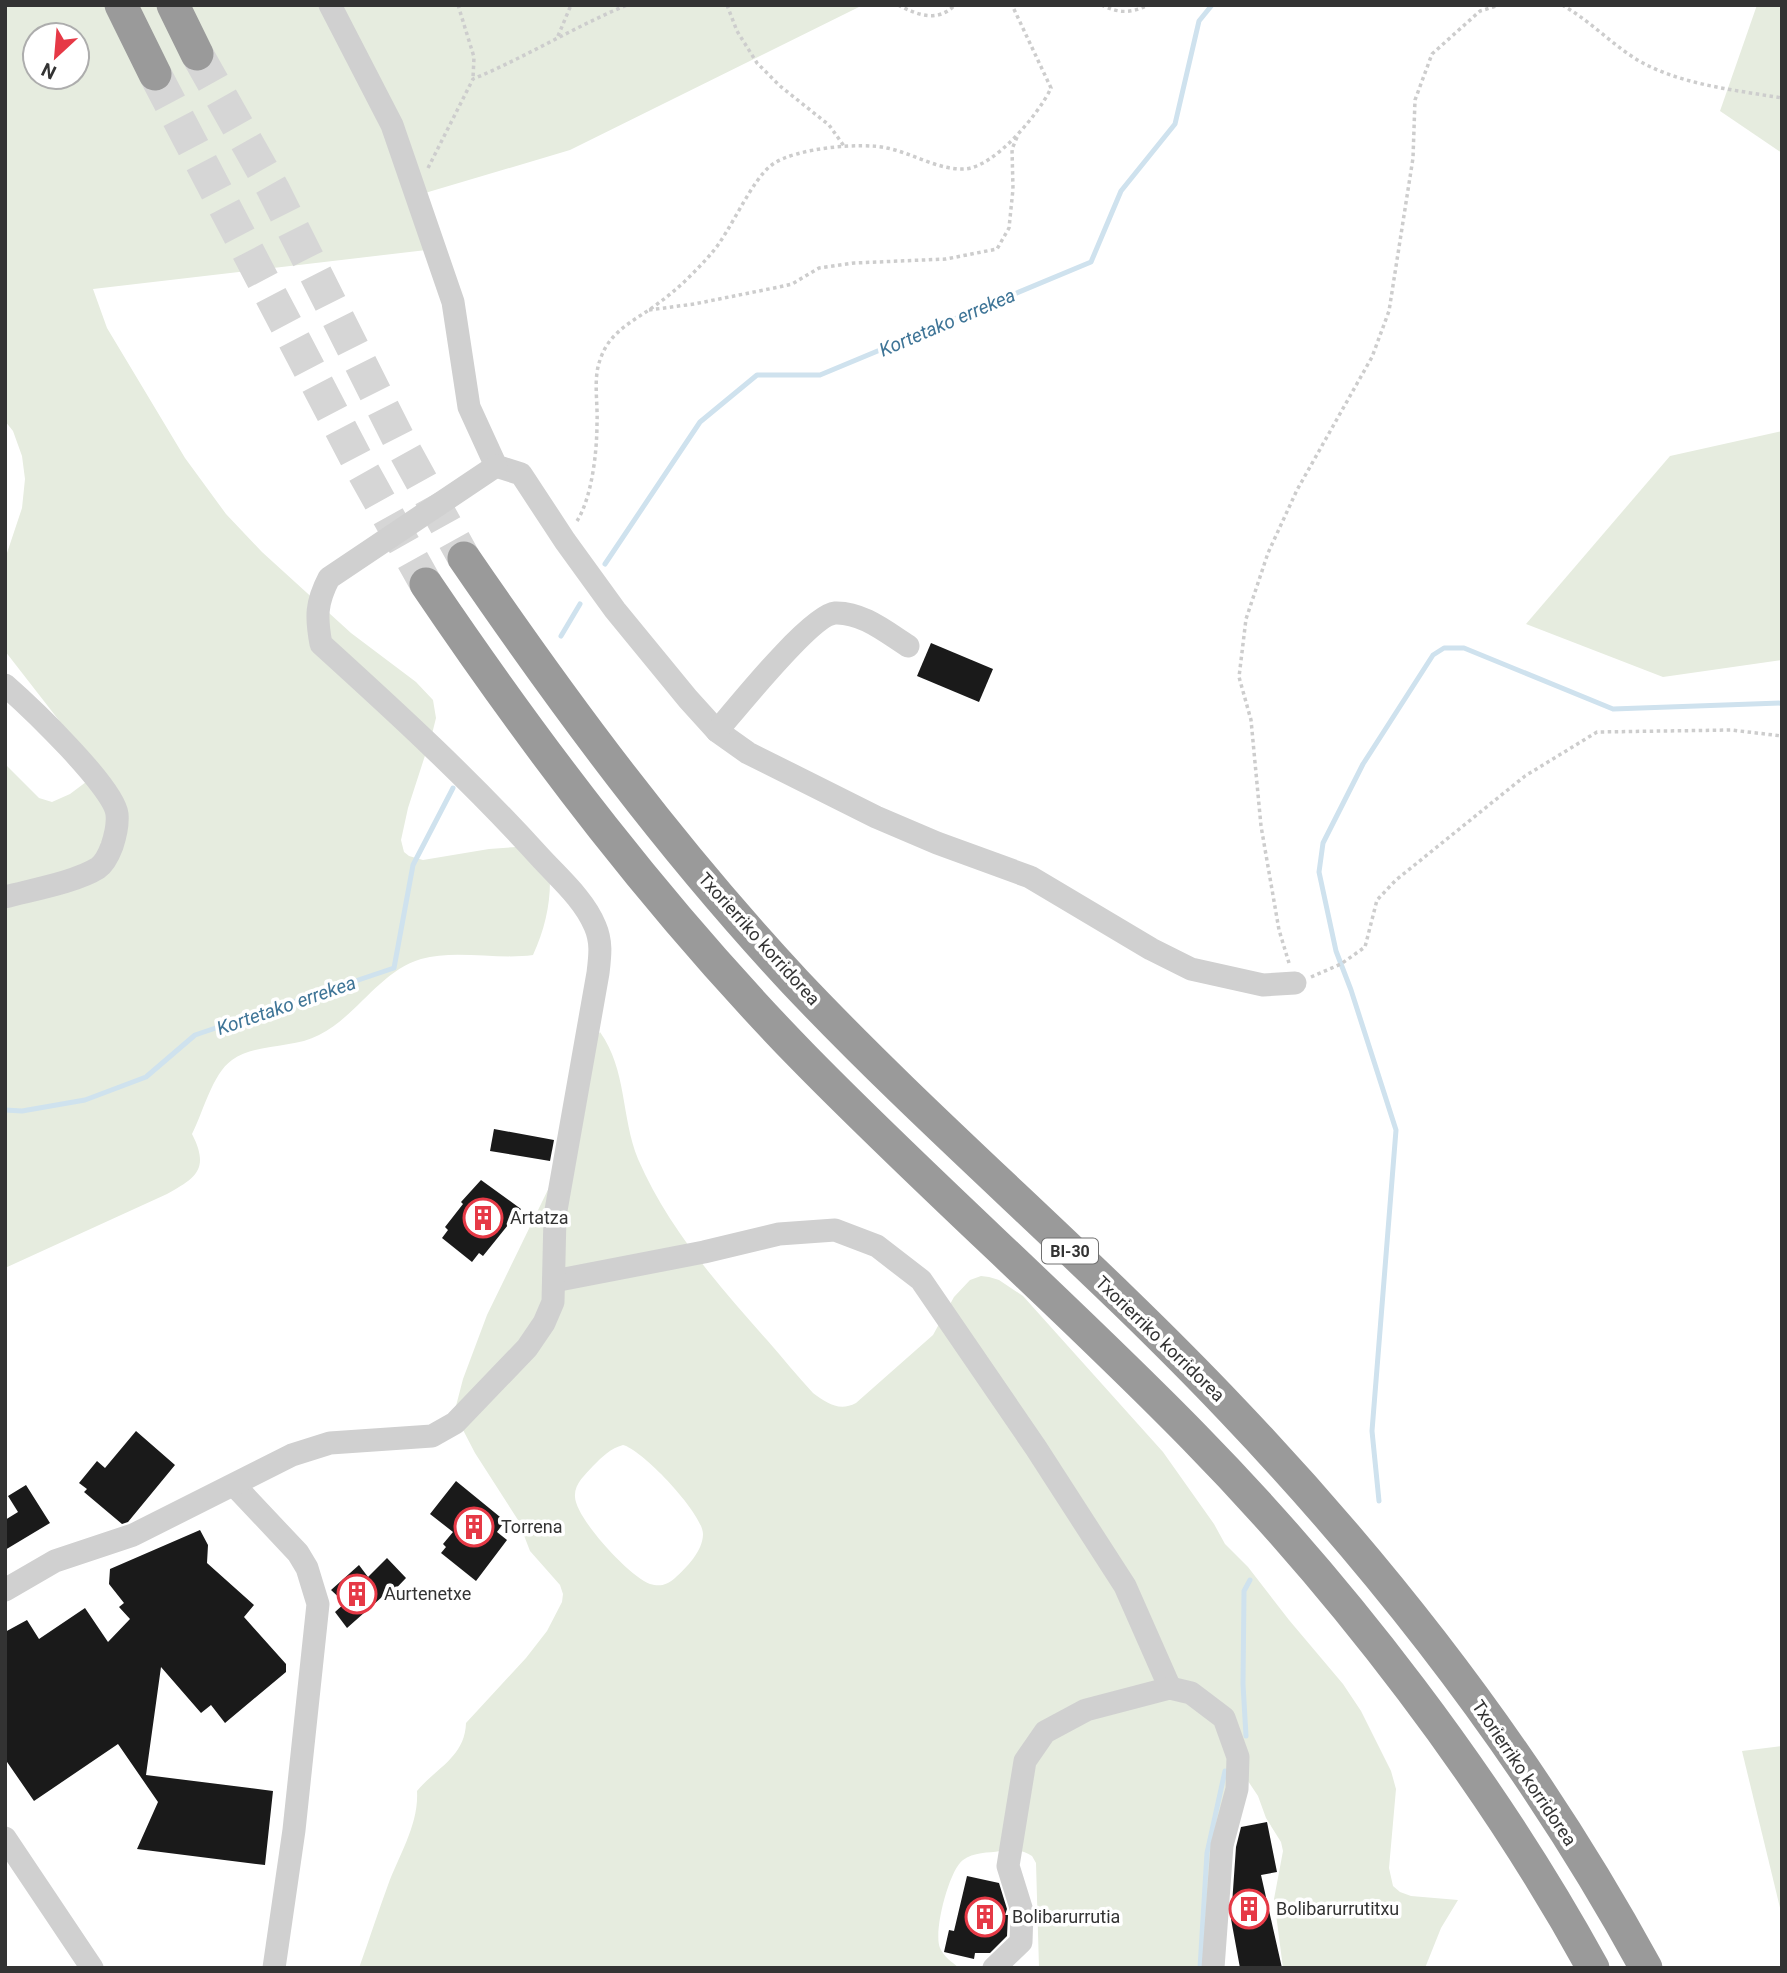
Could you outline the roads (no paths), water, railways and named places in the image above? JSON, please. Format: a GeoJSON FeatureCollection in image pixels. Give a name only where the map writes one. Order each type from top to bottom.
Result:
{"type":"FeatureCollection","features":[{"type":"Feature","properties":{"kind":"highway"},"geometry":{"type":"LineString","coordinates":[[121,5],[155,74]]}},
{"type":"Feature","properties":{"kind":"highway"},"geometry":{"type":"LineString","coordinates":[[173,5],[197,54]]}},
{"type":"Feature","properties":{"kind":"highway","name":"Txorierriko korridorea"},"geometry":{"type":"LineString","coordinates":[[464,558],[587,733],[647,811],[734,914],[878,1067],[1223,1400],[1326,1513],[1408,1611],[1503,1740],[1578,1852],[1646,1968]]}},
{"type":"Feature","properties":{"kind":"highway","name":"BI-30"},"geometry":{"type":"LineString","coordinates":[[426,584],[533,738],[610,839],[708,954],[827,1081],[1189,1432],[1292,1543],[1372,1640],[1466,1766],[1539,1876],[1593,1968]]}},
{"type":"Feature","properties":{"kind":"street"},"geometry":{"type":"LineString","coordinates":[[330,5],[393,125],[453,302],[469,407],[496,466],[521,474],[615,610],[717,731],[748,753],[876,817],[1030,877],[1147,947],[1191,969],[1263,985],[1295,983]]}},
{"type":"Feature","properties":{"kind":"street"},"geometry":{"type":"LineString","coordinates":[[5,1590],[55,1561],[89,1552],[133,1535],[292,1455],[330,1443],[432,1436],[456,1423],[533,1340],[553,1303],[555,1216],[601,946],[595,924],[578,899],[520,835],[321,644],[317,620],[320,595],[329,579],[496,466]]}},
{"type":"Feature","properties":{"kind":"street"},"geometry":{"type":"LineString","coordinates":[[717,731],[792,646],[818,621],[832,613],[853,615],[908,646]]}},
{"type":"Feature","properties":{"kind":"street"},"geometry":{"type":"LineString","coordinates":[[5,685],[38,715],[97,779],[117,813],[115,836],[109,855],[99,868],[5,897]]}},
{"type":"Feature","properties":{"kind":"street"},"geometry":{"type":"LineString","coordinates":[[554,1281],[704,1252],[779,1234],[835,1230],[877,1246],[921,1280],[1029,1437],[1125,1586],[1170,1688]]}},
{"type":"Feature","properties":{"kind":"street"},"geometry":{"type":"LineString","coordinates":[[234,1485],[298,1553],[311,1577],[318,1604],[294,1830],[274,1968]]}},
{"type":"Feature","properties":{"kind":"street"},"geometry":{"type":"LineString","coordinates":[[994,1968],[1021,1942],[1022,1911],[1008,1866],[1025,1761],[1045,1732],[1086,1710],[1170,1688],[1191,1693],[1224,1718],[1238,1757],[1237,1789],[1222,1845],[1213,1968]]}},
{"type":"Feature","properties":{"kind":"street"},"geometry":{"type":"LineString","coordinates":[[5,1838],[92,1968]]}},
{"type":"Feature","properties":{"kind":"street"},"geometry":{"type":"LineString","coordinates":[[261,1968],[279,1942]]}},
{"type":"Feature","properties":{"kind":"waterway","name":"Kortetako errekea"},"geometry":{"type":"LineString","coordinates":[[605,564],[700,422],[757,375],[820,375],[1091,262],[1121,191],[1175,124],[1199,21],[1212,5]]}},
{"type":"Feature","properties":{"kind":"waterway","name":"Kortetako errekea"},"geometry":{"type":"LineString","coordinates":[[561,636],[580,604]]}},
{"type":"Feature","properties":{"kind":"waterway"},"geometry":{"type":"LineString","coordinates":[[1379,1501],[1372,1431],[1396,1130],[1336,951],[1319,872],[1323,843],[1363,764],[1433,655],[1444,648],[1464,648],[1613,709],[1782,703]]}},
{"type":"Feature","properties":{"kind":"waterway","name":"Kortetako errekea"},"geometry":{"type":"LineString","coordinates":[[5,1110],[22,1111],[85,1100],[146,1077],[195,1035],[394,968],[413,865],[453,788]]}},
{"type":"Feature","properties":{"kind":"waterway"},"geometry":{"type":"LineString","coordinates":[[1246,1736],[1243,1684],[1244,1591],[1250,1580]]}},
{"type":"Feature","properties":{"kind":"waterway"},"geometry":{"type":"LineString","coordinates":[[1200,1968],[1207,1853],[1225,1771]]}},
{"type":"Feature","properties":{"kind":"tunnel"},"geometry":{"type":"LineString","coordinates":[[197,54],[273,189],[401,444],[464,558]]}},
{"type":"Feature","properties":{"kind":"tunnel"},"geometry":{"type":"LineString","coordinates":[[155,74],[359,464],[426,584]]}},
{"type":"Feature","properties":{"kind":"place","name":"Artatza"},"geometry":{"type":"Point","coordinates":[483,1218]}},
{"type":"Feature","properties":{"kind":"place","name":"Torrena"},"geometry":{"type":"Point","coordinates":[474,1527]}},
{"type":"Feature","properties":{"kind":"place","name":"Aurtenetxe"},"geometry":{"type":"Point","coordinates":[357,1594]}},
{"type":"Feature","properties":{"kind":"place","name":"Bolibarurrutitxu"},"geometry":{"type":"Point","coordinates":[1249,1909]}},
{"type":"Feature","properties":{"kind":"place","name":"Bolibarurrutia"},"geometry":{"type":"Point","coordinates":[985,1917]}}]}
